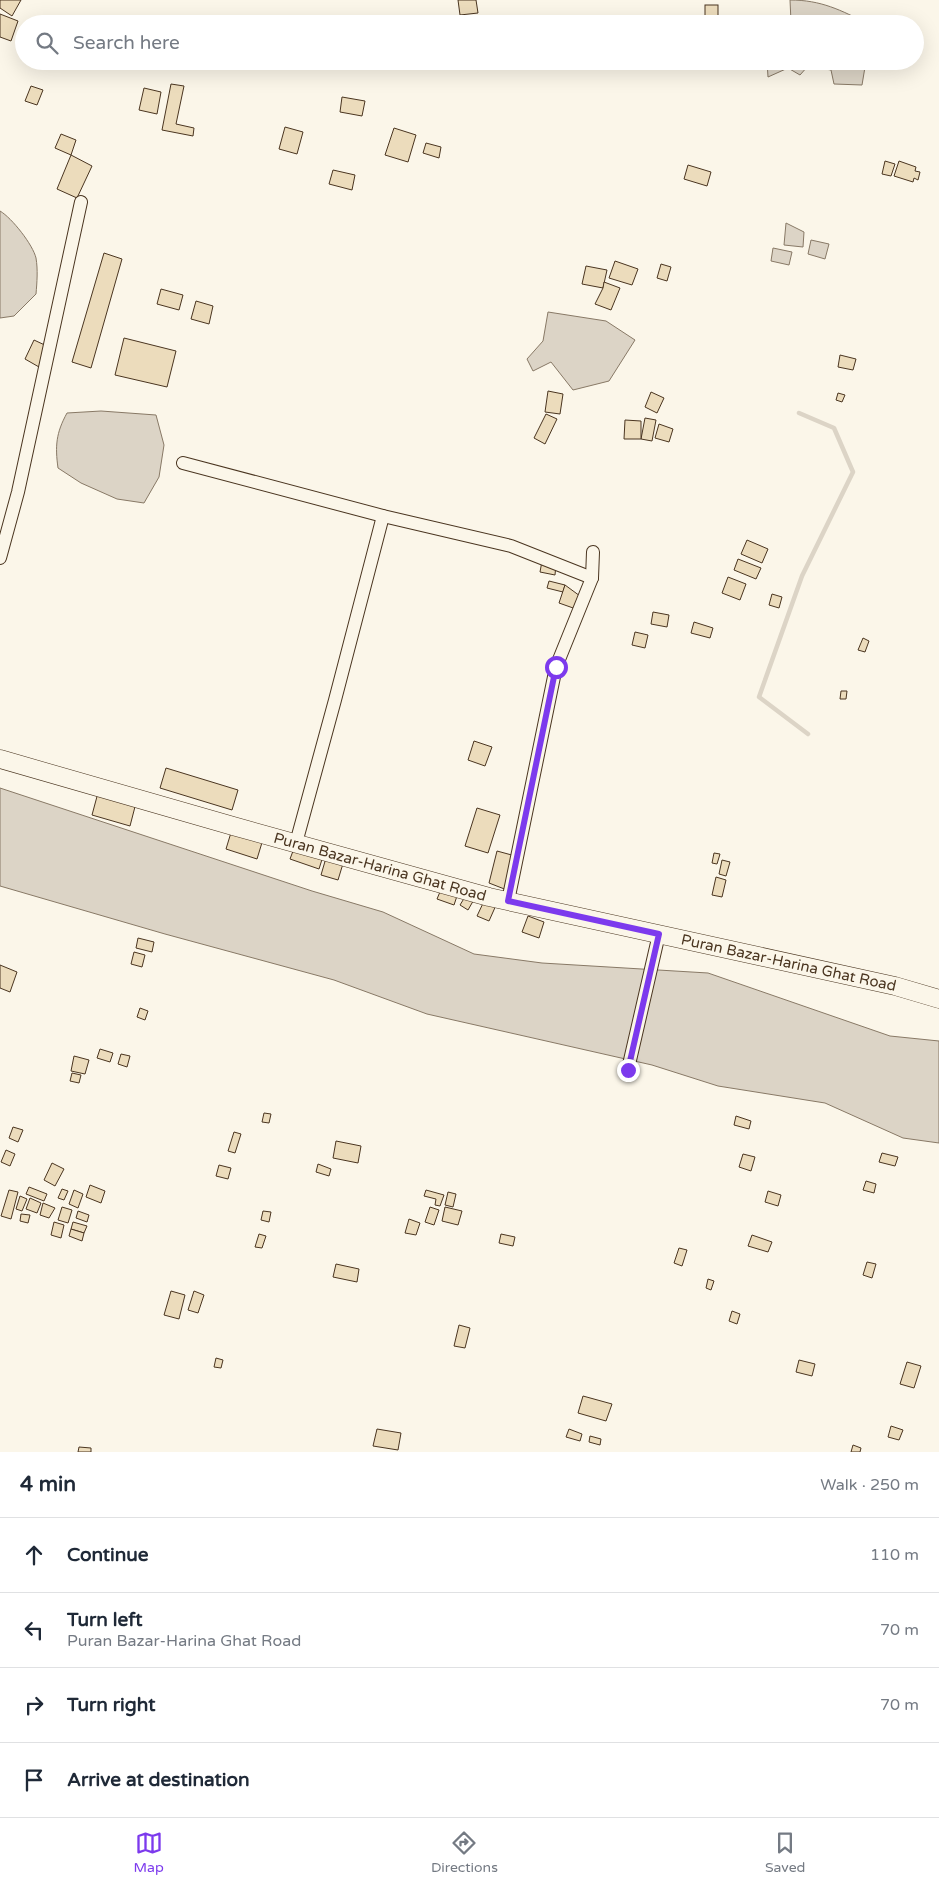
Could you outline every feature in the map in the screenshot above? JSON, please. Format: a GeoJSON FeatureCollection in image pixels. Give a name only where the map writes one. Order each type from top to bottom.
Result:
{"type":"FeatureCollection","features":[{"type":"Feature","properties":{"kind":"main road","name":"Puran Bazar-Harina Ghat Road"},"geometry":{"type":"LineString","coordinates":[[0,759],[468,892],[895,986],[939,999]]}},
{"type":"Feature","properties":{"kind":"street"},"geometry":{"type":"LineString","coordinates":[[0,558],[18,492],[82,202]]}},
{"type":"Feature","properties":{"kind":"street"},"geometry":{"type":"LineString","coordinates":[[184,463],[383,516],[511,546],[592,578]]}},
{"type":"Feature","properties":{"kind":"street"},"geometry":{"type":"LineString","coordinates":[[296,843],[383,516]]}},
{"type":"Feature","properties":{"kind":"street"},"geometry":{"type":"LineString","coordinates":[[508,901],[556,667],[592,578],[594,552]]}},
{"type":"Feature","properties":{"kind":"street"},"geometry":{"type":"LineString","coordinates":[[628,1070],[659,934]]}},
{"type":"Feature","properties":{"kind":"shaded area"},"geometry":{"type":"Polygon","coordinates":[[[790,0],[821,4],[851,15],[791,15],[790,0]]]}},
{"type":"Feature","properties":{"kind":"shaded area"},"geometry":{"type":"Polygon","coordinates":[[[768,70],[784,70],[768,77],[768,70]]]}},
{"type":"Feature","properties":{"kind":"shaded area"},"geometry":{"type":"Polygon","coordinates":[[[791,70],[804,70],[800,75],[791,70]]]}},
{"type":"Feature","properties":{"kind":"shaded area"},"geometry":{"type":"Polygon","coordinates":[[[831,70],[864,70],[862,85],[834,84],[831,70]]]}},
{"type":"Feature","properties":{"kind":"shaded area"},"geometry":{"type":"Polygon","coordinates":[[[0,211],[16,226],[31,246],[36,258],[37,272],[36,294],[14,316],[0,318],[0,211]]]}},
{"type":"Feature","properties":{"kind":"shaded area"},"geometry":{"type":"Polygon","coordinates":[[[786,223],[804,232],[803,247],[784,245],[786,223]]]}},
{"type":"Feature","properties":{"kind":"shaded area"},"geometry":{"type":"Polygon","coordinates":[[[811,240],[829,244],[825,259],[808,254],[811,240]]]}},
{"type":"Feature","properties":{"kind":"shaded area"},"geometry":{"type":"Polygon","coordinates":[[[773,248],[792,252],[789,265],[771,261],[773,248]]]}},
{"type":"Feature","properties":{"kind":"shaded area"},"geometry":{"type":"Polygon","coordinates":[[[548,312],[606,321],[635,340],[609,381],[573,390],[551,362],[533,371],[527,359],[543,341],[548,312]]]}},
{"type":"Feature","properties":{"kind":"shaded area"},"geometry":{"type":"Polygon","coordinates":[[[101,411],[156,415],[164,445],[159,477],[144,503],[117,499],[81,483],[58,468],[57,440],[67,413],[101,411]]]}},
{"type":"Feature","properties":{"kind":"shaded area"},"geometry":{"type":"Polygon","coordinates":[[[0,788],[312,891],[383,912],[474,954],[542,963],[708,973],[890,1036],[939,1041],[939,1143],[903,1138],[825,1103],[718,1086],[652,1065],[427,1014],[334,980],[165,934],[0,886],[0,788]]]}},
{"type":"Feature","properties":{"kind":"building"},"geometry":{"type":"Polygon","coordinates":[[[0,0],[21,0],[12,16],[0,8],[0,0]]]}},
{"type":"Feature","properties":{"kind":"building"},"geometry":{"type":"Polygon","coordinates":[[[458,0],[476,0],[478,13],[460,15],[458,0]]]}},
{"type":"Feature","properties":{"kind":"building"},"geometry":{"type":"Polygon","coordinates":[[[705,5],[718,5],[718,15],[705,15],[705,5]]]}},
{"type":"Feature","properties":{"kind":"building"},"geometry":{"type":"Polygon","coordinates":[[[0,14],[15,20],[15,30],[11,41],[0,37],[0,14]]]}},
{"type":"Feature","properties":{"kind":"building"},"geometry":{"type":"Polygon","coordinates":[[[171,84],[184,86],[176,124],[194,128],[193,136],[162,130],[171,84]]]}},
{"type":"Feature","properties":{"kind":"building"},"geometry":{"type":"Polygon","coordinates":[[[31,86],[43,90],[37,105],[25,101],[31,86]]]}},
{"type":"Feature","properties":{"kind":"building"},"geometry":{"type":"Polygon","coordinates":[[[144,88],[161,92],[157,114],[139,110],[144,88]]]}},
{"type":"Feature","properties":{"kind":"building"},"geometry":{"type":"Polygon","coordinates":[[[342,97],[365,101],[362,116],[340,112],[342,97]]]}},
{"type":"Feature","properties":{"kind":"building"},"geometry":{"type":"Polygon","coordinates":[[[285,127],[303,132],[297,154],[279,149],[285,127]]]}},
{"type":"Feature","properties":{"kind":"building"},"geometry":{"type":"Polygon","coordinates":[[[394,128],[416,135],[408,162],[385,155],[394,128]]]}},
{"type":"Feature","properties":{"kind":"building"},"geometry":{"type":"Polygon","coordinates":[[[61,134],[76,140],[71,155],[55,148],[61,134]]]}},
{"type":"Feature","properties":{"kind":"building"},"geometry":{"type":"Polygon","coordinates":[[[426,143],[441,147],[439,158],[423,153],[426,143]]]}},
{"type":"Feature","properties":{"kind":"building"},"geometry":{"type":"Polygon","coordinates":[[[71,155],[92,166],[77,198],[57,189],[71,155]]]}},
{"type":"Feature","properties":{"kind":"building"},"geometry":{"type":"Polygon","coordinates":[[[885,161],[895,164],[891,176],[882,174],[885,161]]]}},
{"type":"Feature","properties":{"kind":"building"},"geometry":{"type":"Polygon","coordinates":[[[899,161],[916,167],[915,171],[920,172],[918,180],[914,178],[913,182],[894,176],[899,161]]]}},
{"type":"Feature","properties":{"kind":"building"},"geometry":{"type":"Polygon","coordinates":[[[688,165],[711,172],[707,186],[684,179],[688,165]]]}},
{"type":"Feature","properties":{"kind":"building"},"geometry":{"type":"Polygon","coordinates":[[[333,170],[355,175],[352,190],[329,184],[333,170]]]}},
{"type":"Feature","properties":{"kind":"building"},"geometry":{"type":"Polygon","coordinates":[[[104,253],[122,259],[91,368],[72,362],[104,253]]]}},
{"type":"Feature","properties":{"kind":"building"},"geometry":{"type":"Polygon","coordinates":[[[615,261],[638,269],[632,285],[609,278],[615,261]]]}},
{"type":"Feature","properties":{"kind":"building"},"geometry":{"type":"Polygon","coordinates":[[[661,264],[671,267],[667,281],[657,278],[661,264]]]}},
{"type":"Feature","properties":{"kind":"building"},"geometry":{"type":"Polygon","coordinates":[[[586,266],[607,270],[603,288],[582,284],[586,266]]]}},
{"type":"Feature","properties":{"kind":"building"},"geometry":{"type":"Polygon","coordinates":[[[604,282],[620,288],[611,310],[595,304],[604,282]]]}},
{"type":"Feature","properties":{"kind":"building"},"geometry":{"type":"Polygon","coordinates":[[[161,289],[183,295],[179,310],[157,304],[161,289]]]}},
{"type":"Feature","properties":{"kind":"building"},"geometry":{"type":"Polygon","coordinates":[[[196,301],[213,306],[209,324],[191,319],[196,301]]]}},
{"type":"Feature","properties":{"kind":"building"},"geometry":{"type":"Polygon","coordinates":[[[124,338],[176,351],[167,387],[115,375],[124,338]]]}},
{"type":"Feature","properties":{"kind":"building"},"geometry":{"type":"Polygon","coordinates":[[[34,340],[49,347],[39,367],[25,359],[34,340]]]}},
{"type":"Feature","properties":{"kind":"building"},"geometry":{"type":"Polygon","coordinates":[[[840,355],[856,359],[853,370],[838,367],[840,355]]]}},
{"type":"Feature","properties":{"kind":"building"},"geometry":{"type":"Polygon","coordinates":[[[548,391],[563,394],[560,414],[545,412],[548,391]]]}},
{"type":"Feature","properties":{"kind":"building"},"geometry":{"type":"Polygon","coordinates":[[[651,392],[664,398],[657,413],[645,407],[651,392]]]}},
{"type":"Feature","properties":{"kind":"building"},"geometry":{"type":"Polygon","coordinates":[[[838,393],[845,395],[842,402],[836,400],[838,393]]]}},
{"type":"Feature","properties":{"kind":"building"},"geometry":{"type":"Polygon","coordinates":[[[546,414],[557,419],[545,444],[534,438],[546,414]]]}},
{"type":"Feature","properties":{"kind":"building"},"geometry":{"type":"Polygon","coordinates":[[[645,418],[656,420],[652,441],[641,439],[645,418]]]}},
{"type":"Feature","properties":{"kind":"building"},"geometry":{"type":"Polygon","coordinates":[[[625,420],[641,421],[641,439],[624,439],[625,420]]]}},
{"type":"Feature","properties":{"kind":"building"},"geometry":{"type":"Polygon","coordinates":[[[659,424],[673,429],[669,442],[655,438],[659,424]]]}},
{"type":"Feature","properties":{"kind":"building"},"geometry":{"type":"Polygon","coordinates":[[[747,540],[768,549],[762,563],[741,554],[747,540]]]}},
{"type":"Feature","properties":{"kind":"building"},"geometry":{"type":"Polygon","coordinates":[[[738,559],[761,568],[756,579],[734,570],[738,559]]]}},
{"type":"Feature","properties":{"kind":"building"},"geometry":{"type":"Polygon","coordinates":[[[542,561],[556,564],[555,575],[540,572],[542,561]]]}},
{"type":"Feature","properties":{"kind":"building"},"geometry":{"type":"Polygon","coordinates":[[[728,577],[746,584],[740,600],[722,593],[728,577]]]}},
{"type":"Feature","properties":{"kind":"building"},"geometry":{"type":"Polygon","coordinates":[[[549,581],[565,585],[563,592],[547,588],[549,581]]]}},
{"type":"Feature","properties":{"kind":"building"},"geometry":{"type":"Polygon","coordinates":[[[565,585],[580,596],[576,609],[559,603],[565,585]]]}},
{"type":"Feature","properties":{"kind":"building"},"geometry":{"type":"Polygon","coordinates":[[[772,594],[782,597],[779,608],[769,605],[772,594]]]}},
{"type":"Feature","properties":{"kind":"building"},"geometry":{"type":"Polygon","coordinates":[[[653,612],[669,615],[667,627],[651,624],[653,612]]]}},
{"type":"Feature","properties":{"kind":"building"},"geometry":{"type":"Polygon","coordinates":[[[694,622],[713,628],[710,638],[691,633],[694,622]]]}},
{"type":"Feature","properties":{"kind":"building"},"geometry":{"type":"Polygon","coordinates":[[[635,632],[648,635],[645,648],[632,645],[635,632]]]}},
{"type":"Feature","properties":{"kind":"building"},"geometry":{"type":"Polygon","coordinates":[[[863,638],[869,641],[865,652],[858,650],[863,638]]]}},
{"type":"Feature","properties":{"kind":"building"},"geometry":{"type":"Polygon","coordinates":[[[841,691],[847,691],[846,699],[840,699],[841,691]]]}},
{"type":"Feature","properties":{"kind":"building"},"geometry":{"type":"Polygon","coordinates":[[[474,741],[492,747],[485,766],[468,760],[474,741]]]}},
{"type":"Feature","properties":{"kind":"building"},"geometry":{"type":"Polygon","coordinates":[[[166,768],[238,790],[232,810],[160,788],[166,768]]]}},
{"type":"Feature","properties":{"kind":"building"},"geometry":{"type":"Polygon","coordinates":[[[99,789],[137,799],[130,826],[92,815],[99,789]]]}},
{"type":"Feature","properties":{"kind":"building"},"geometry":{"type":"Polygon","coordinates":[[[477,808],[500,815],[488,853],[465,846],[477,808]]]}},
{"type":"Feature","properties":{"kind":"building"},"geometry":{"type":"Polygon","coordinates":[[[233,826],[264,836],[257,859],[226,849],[233,826]]]}},
{"type":"Feature","properties":{"kind":"building"},"geometry":{"type":"Polygon","coordinates":[[[296,843],[324,853],[319,869],[290,859],[296,843]]]}},
{"type":"Feature","properties":{"kind":"building"},"geometry":{"type":"Polygon","coordinates":[[[328,851],[345,857],[338,880],[321,875],[328,851]]]}},
{"type":"Feature","properties":{"kind":"building"},"geometry":{"type":"Polygon","coordinates":[[[497,851],[519,857],[507,890],[489,883],[497,851]]]}},
{"type":"Feature","properties":{"kind":"building"},"geometry":{"type":"Polygon","coordinates":[[[714,853],[720,854],[717,864],[712,863],[714,853]]]}},
{"type":"Feature","properties":{"kind":"building"},"geometry":{"type":"Polygon","coordinates":[[[722,860],[730,862],[726,876],[719,874],[722,860]]]}},
{"type":"Feature","properties":{"kind":"building"},"geometry":{"type":"Polygon","coordinates":[[[716,877],[726,880],[722,897],[712,895],[716,877]]]}},
{"type":"Feature","properties":{"kind":"building"},"geometry":{"type":"Polygon","coordinates":[[[442,887],[458,893],[454,905],[437,899],[442,887]]]}},
{"type":"Feature","properties":{"kind":"building"},"geometry":{"type":"Polygon","coordinates":[[[468,892],[476,896],[468,910],[460,905],[468,892]]]}},
{"type":"Feature","properties":{"kind":"building"},"geometry":{"type":"Polygon","coordinates":[[[486,897],[497,903],[489,921],[477,916],[486,897]]]}},
{"type":"Feature","properties":{"kind":"building"},"geometry":{"type":"Polygon","coordinates":[[[528,916],[544,922],[539,938],[522,932],[528,916]]]}},
{"type":"Feature","properties":{"kind":"building"},"geometry":{"type":"Polygon","coordinates":[[[138,938],[154,942],[152,952],[136,948],[138,938]]]}},
{"type":"Feature","properties":{"kind":"building"},"geometry":{"type":"Polygon","coordinates":[[[134,952],[145,955],[142,967],[131,964],[134,952]]]}},
{"type":"Feature","properties":{"kind":"building"},"geometry":{"type":"Polygon","coordinates":[[[0,965],[17,972],[10,992],[0,988],[0,965]]]}},
{"type":"Feature","properties":{"kind":"building"},"geometry":{"type":"Polygon","coordinates":[[[140,1008],[148,1011],[145,1020],[137,1017],[140,1008]]]}},
{"type":"Feature","properties":{"kind":"building"},"geometry":{"type":"Polygon","coordinates":[[[100,1049],[113,1053],[110,1062],[97,1058],[100,1049]]]}},
{"type":"Feature","properties":{"kind":"building"},"geometry":{"type":"Polygon","coordinates":[[[121,1054],[130,1056],[127,1067],[118,1064],[121,1054]]]}},
{"type":"Feature","properties":{"kind":"building"},"geometry":{"type":"Polygon","coordinates":[[[74,1056],[89,1060],[85,1074],[71,1071],[74,1056]]]}},
{"type":"Feature","properties":{"kind":"building"},"geometry":{"type":"Polygon","coordinates":[[[72,1073],[81,1075],[79,1083],[70,1081],[72,1073]]]}},
{"type":"Feature","properties":{"kind":"building"},"geometry":{"type":"Polygon","coordinates":[[[264,1113],[271,1114],[269,1123],[262,1122],[264,1113]]]}},
{"type":"Feature","properties":{"kind":"building"},"geometry":{"type":"Polygon","coordinates":[[[736,1116],[751,1121],[749,1129],[734,1125],[736,1116]]]}},
{"type":"Feature","properties":{"kind":"building"},"geometry":{"type":"Polygon","coordinates":[[[13,1127],[23,1130],[18,1142],[9,1138],[13,1127]]]}},
{"type":"Feature","properties":{"kind":"building"},"geometry":{"type":"Polygon","coordinates":[[[234,1132],[241,1134],[235,1153],[228,1151],[234,1132]]]}},
{"type":"Feature","properties":{"kind":"building"},"geometry":{"type":"Polygon","coordinates":[[[336,1141],[361,1146],[358,1163],[333,1158],[336,1141]]]}},
{"type":"Feature","properties":{"kind":"building"},"geometry":{"type":"Polygon","coordinates":[[[6,1150],[15,1154],[10,1166],[1,1162],[6,1150]]]}},
{"type":"Feature","properties":{"kind":"building"},"geometry":{"type":"Polygon","coordinates":[[[882,1153],[898,1157],[895,1166],[879,1162],[882,1153]]]}},
{"type":"Feature","properties":{"kind":"building"},"geometry":{"type":"Polygon","coordinates":[[[743,1154],[755,1157],[751,1171],[739,1167],[743,1154]]]}},
{"type":"Feature","properties":{"kind":"building"},"geometry":{"type":"Polygon","coordinates":[[[52,1163],[64,1169],[55,1186],[44,1180],[52,1163]]]}},
{"type":"Feature","properties":{"kind":"building"},"geometry":{"type":"Polygon","coordinates":[[[318,1164],[331,1169],[329,1176],[316,1172],[318,1164]]]}},
{"type":"Feature","properties":{"kind":"building"},"geometry":{"type":"Polygon","coordinates":[[[219,1165],[231,1168],[228,1179],[216,1176],[219,1165]]]}},
{"type":"Feature","properties":{"kind":"building"},"geometry":{"type":"Polygon","coordinates":[[[866,1181],[876,1184],[874,1193],[863,1190],[866,1181]]]}},
{"type":"Feature","properties":{"kind":"building"},"geometry":{"type":"Polygon","coordinates":[[[90,1185],[105,1191],[101,1203],[86,1197],[90,1185]]]}},
{"type":"Feature","properties":{"kind":"building"},"geometry":{"type":"Polygon","coordinates":[[[29,1187],[47,1194],[44,1201],[26,1194],[29,1187]]]}},
{"type":"Feature","properties":{"kind":"building"},"geometry":{"type":"Polygon","coordinates":[[[62,1189],[68,1191],[64,1200],[58,1198],[62,1189]]]}},
{"type":"Feature","properties":{"kind":"building"},"geometry":{"type":"Polygon","coordinates":[[[9,1190],[18,1192],[11,1219],[1,1216],[9,1190]]]}},
{"type":"Feature","properties":{"kind":"building"},"geometry":{"type":"Polygon","coordinates":[[[74,1190],[83,1194],[78,1208],[69,1204],[74,1190]]]}},
{"type":"Feature","properties":{"kind":"building"},"geometry":{"type":"Polygon","coordinates":[[[426,1190],[444,1195],[440,1206],[435,1205],[436,1199],[424,1196],[426,1190]]]}},
{"type":"Feature","properties":{"kind":"building"},"geometry":{"type":"Polygon","coordinates":[[[768,1191],[781,1195],[778,1206],[765,1202],[768,1191]]]}},
{"type":"Feature","properties":{"kind":"building"},"geometry":{"type":"Polygon","coordinates":[[[448,1192],[456,1194],[453,1207],[445,1205],[448,1192]]]}},
{"type":"Feature","properties":{"kind":"building"},"geometry":{"type":"Polygon","coordinates":[[[20,1196],[27,1199],[22,1211],[16,1209],[20,1196]]]}},
{"type":"Feature","properties":{"kind":"building"},"geometry":{"type":"Polygon","coordinates":[[[30,1198],[41,1203],[37,1213],[26,1209],[30,1198]]]}},
{"type":"Feature","properties":{"kind":"building"},"geometry":{"type":"Polygon","coordinates":[[[43,1203],[55,1208],[49,1218],[40,1215],[43,1203]]]}},
{"type":"Feature","properties":{"kind":"building"},"geometry":{"type":"Polygon","coordinates":[[[62,1207],[72,1210],[68,1223],[58,1220],[62,1207]]]}},
{"type":"Feature","properties":{"kind":"building"},"geometry":{"type":"Polygon","coordinates":[[[430,1207],[439,1210],[434,1225],[425,1222],[430,1207]]]}},
{"type":"Feature","properties":{"kind":"building"},"geometry":{"type":"Polygon","coordinates":[[[445,1207],[462,1211],[458,1225],[442,1221],[445,1207]]]}},
{"type":"Feature","properties":{"kind":"building"},"geometry":{"type":"Polygon","coordinates":[[[78,1211],[89,1215],[87,1222],[76,1218],[78,1211]]]}},
{"type":"Feature","properties":{"kind":"building"},"geometry":{"type":"Polygon","coordinates":[[[263,1211],[271,1212],[269,1222],[261,1220],[263,1211]]]}},
{"type":"Feature","properties":{"kind":"building"},"geometry":{"type":"Polygon","coordinates":[[[21,1214],[30,1215],[28,1223],[20,1221],[21,1214]]]}},
{"type":"Feature","properties":{"kind":"building"},"geometry":{"type":"Polygon","coordinates":[[[409,1219],[420,1223],[416,1235],[405,1233],[409,1219]]]}},
{"type":"Feature","properties":{"kind":"building"},"geometry":{"type":"Polygon","coordinates":[[[54,1222],[64,1225],[61,1238],[51,1235],[54,1222]]]}},
{"type":"Feature","properties":{"kind":"building"},"geometry":{"type":"Polygon","coordinates":[[[73,1222],[87,1226],[84,1233],[71,1229],[73,1222]]]}},
{"type":"Feature","properties":{"kind":"building"},"geometry":{"type":"Polygon","coordinates":[[[71,1229],[84,1233],[82,1241],[69,1236],[71,1229]]]}},
{"type":"Feature","properties":{"kind":"building"},"geometry":{"type":"Polygon","coordinates":[[[259,1234],[266,1236],[262,1248],[255,1247],[259,1234]]]}},
{"type":"Feature","properties":{"kind":"building"},"geometry":{"type":"Polygon","coordinates":[[[501,1234],[515,1237],[513,1246],[499,1243],[501,1234]]]}},
{"type":"Feature","properties":{"kind":"building"},"geometry":{"type":"Polygon","coordinates":[[[752,1235],[772,1242],[768,1252],[748,1246],[752,1235]]]}},
{"type":"Feature","properties":{"kind":"building"},"geometry":{"type":"Polygon","coordinates":[[[679,1248],[687,1250],[682,1266],[674,1263],[679,1248]]]}},
{"type":"Feature","properties":{"kind":"building"},"geometry":{"type":"Polygon","coordinates":[[[867,1262],[876,1264],[872,1278],[863,1275],[867,1262]]]}},
{"type":"Feature","properties":{"kind":"building"},"geometry":{"type":"Polygon","coordinates":[[[336,1264],[359,1269],[357,1282],[333,1277],[336,1264]]]}},
{"type":"Feature","properties":{"kind":"building"},"geometry":{"type":"Polygon","coordinates":[[[708,1279],[714,1281],[711,1290],[706,1288],[708,1279]]]}},
{"type":"Feature","properties":{"kind":"building"},"geometry":{"type":"Polygon","coordinates":[[[171,1291],[185,1295],[179,1319],[164,1315],[171,1291]]]}},
{"type":"Feature","properties":{"kind":"building"},"geometry":{"type":"Polygon","coordinates":[[[194,1291],[204,1295],[198,1313],[188,1310],[194,1291]]]}},
{"type":"Feature","properties":{"kind":"building"},"geometry":{"type":"Polygon","coordinates":[[[732,1311],[740,1314],[737,1324],[729,1321],[732,1311]]]}},
{"type":"Feature","properties":{"kind":"building"},"geometry":{"type":"Polygon","coordinates":[[[459,1325],[470,1328],[465,1348],[454,1346],[459,1325]]]}},
{"type":"Feature","properties":{"kind":"building"},"geometry":{"type":"Polygon","coordinates":[[[216,1358],[223,1360],[221,1368],[214,1367],[216,1358]]]}},
{"type":"Feature","properties":{"kind":"building"},"geometry":{"type":"Polygon","coordinates":[[[799,1360],[815,1364],[812,1376],[796,1372],[799,1360]]]}},
{"type":"Feature","properties":{"kind":"building"},"geometry":{"type":"Polygon","coordinates":[[[907,1362],[921,1366],[914,1388],[900,1384],[907,1362]]]}},
{"type":"Feature","properties":{"kind":"building"},"geometry":{"type":"Polygon","coordinates":[[[583,1396],[612,1404],[606,1421],[578,1413],[583,1396]]]}},
{"type":"Feature","properties":{"kind":"building"},"geometry":{"type":"Polygon","coordinates":[[[891,1426],[903,1430],[899,1440],[888,1437],[891,1426]]]}},
{"type":"Feature","properties":{"kind":"building"},"geometry":{"type":"Polygon","coordinates":[[[377,1429],[401,1433],[398,1450],[373,1446],[377,1429]]]}},
{"type":"Feature","properties":{"kind":"building"},"geometry":{"type":"Polygon","coordinates":[[[569,1429],[582,1434],[580,1441],[566,1437],[569,1429]]]}},
{"type":"Feature","properties":{"kind":"building"},"geometry":{"type":"Polygon","coordinates":[[[590,1436],[601,1439],[600,1445],[589,1442],[590,1436]]]}},
{"type":"Feature","properties":{"kind":"building"},"geometry":{"type":"Polygon","coordinates":[[[853,1445],[861,1448],[860,1452],[851,1452],[853,1445]]]}},
{"type":"Feature","properties":{"kind":"building"},"geometry":{"type":"Polygon","coordinates":[[[79,1447],[91,1448],[91,1452],[78,1452],[79,1447]]]}},
{"type":"Feature","properties":{"kind":"waterway"},"geometry":{"type":"LineString","coordinates":[[799,413],[834,428],[853,472],[802,576],[759,697],[808,734]]}},
{"type":"Feature","properties":{"kind":"route"},"geometry":{"type":"LineString","coordinates":[[556,667],[508,901],[659,934],[628,1070]]}}]}
